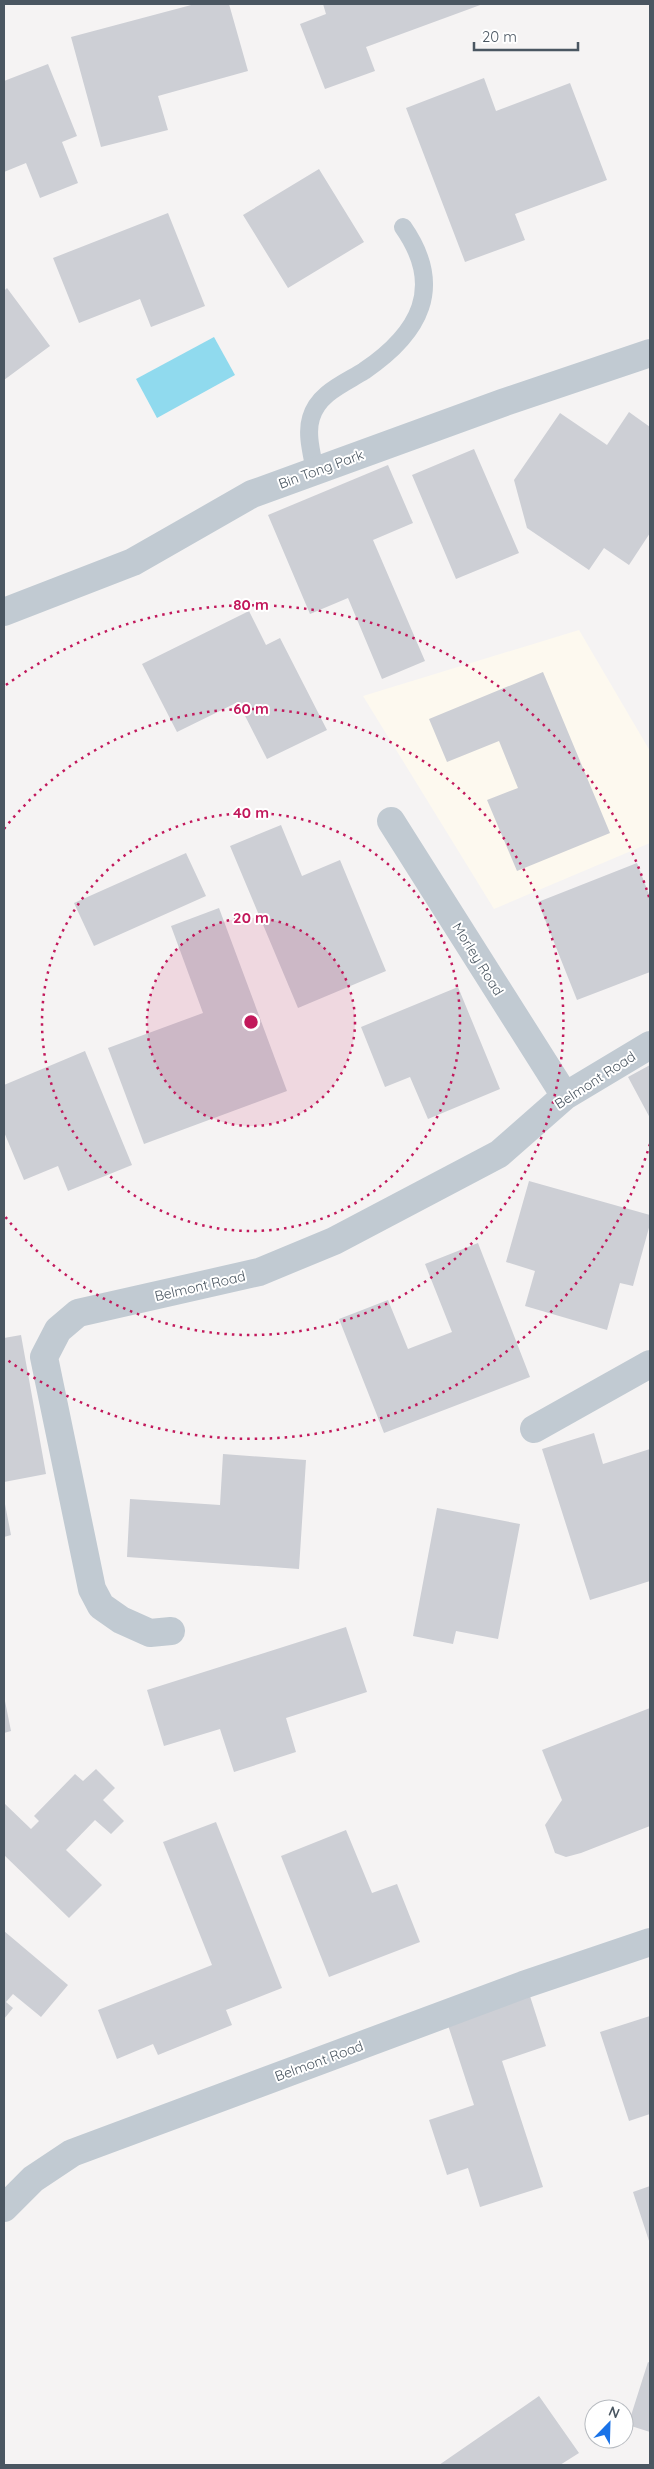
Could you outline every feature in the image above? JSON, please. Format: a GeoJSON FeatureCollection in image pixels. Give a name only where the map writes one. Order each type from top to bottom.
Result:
{"type":"FeatureCollection","features":[{"type":"Feature","properties":{"kind":"street","name":"Bin Tong Park"},"geometry":{"type":"LineString","coordinates":[[4,612],[133,562],[252,494],[504,402],[650,353]]}},
{"type":"Feature","properties":{"kind":"street","name":"Morley Road"},"geometry":{"type":"LineString","coordinates":[[391,821],[565,1096]]}},
{"type":"Feature","properties":{"kind":"street","name":"Belmont Road"},"geometry":{"type":"LineString","coordinates":[[171,1631],[150,1633],[122,1620],[101,1606],[92,1589],[44,1357],[58,1330],[78,1313],[259,1272],[334,1240],[499,1154],[565,1096],[650,1045]]}},
{"type":"Feature","properties":{"kind":"street"},"geometry":{"type":"LineString","coordinates":[[534,1429],[650,1364]]}},
{"type":"Feature","properties":{"kind":"street","name":"Belmont Road"},"geometry":{"type":"LineString","coordinates":[[4,2208],[33,2179],[72,2153],[523,1985],[650,1942]]}},
{"type":"Feature","properties":{"kind":"lane"},"geometry":{"type":"LineString","coordinates":[[315,471],[309,430],[311,417],[316,407],[333,390],[378,361],[407,332],[418,315],[425,294],[424,271],[415,243],[403,226]]}},
{"type":"Feature","properties":{"kind":"shaded area"},"geometry":{"type":"Polygon","coordinates":[[[579,630],[650,751],[650,843],[494,909],[363,696],[579,630]]]}},
{"type":"Feature","properties":{"kind":"water"},"geometry":{"type":"Polygon","coordinates":[[[214,337],[235,375],[157,418],[136,379],[214,337]]]}},
{"type":"Feature","properties":{"kind":"building"},"geometry":{"type":"Polygon","coordinates":[[[195,4],[229,4],[248,71],[158,96],[168,130],[101,147],[71,37],[195,4]]]}},
{"type":"Feature","properties":{"kind":"building"},"geometry":{"type":"Polygon","coordinates":[[[323,4],[483,4],[366,47],[375,71],[325,89],[300,24],[326,14],[323,4]]]}},
{"type":"Feature","properties":{"kind":"building"},"geometry":{"type":"Polygon","coordinates":[[[48,64],[77,136],[62,142],[78,183],[40,198],[26,163],[4,172],[4,81],[48,64]]]}},
{"type":"Feature","properties":{"kind":"building"},"geometry":{"type":"Polygon","coordinates":[[[484,78],[496,111],[570,83],[607,180],[515,214],[525,240],[465,262],[406,108],[484,78]]]}},
{"type":"Feature","properties":{"kind":"building"},"geometry":{"type":"Polygon","coordinates":[[[319,169],[364,242],[288,288],[243,215],[319,169]]]}},
{"type":"Feature","properties":{"kind":"building"},"geometry":{"type":"Polygon","coordinates":[[[168,213],[205,306],[151,327],[140,299],[79,323],[53,258],[168,213]]]}},
{"type":"Feature","properties":{"kind":"building"},"geometry":{"type":"Polygon","coordinates":[[[7,288],[50,346],[4,380],[4,291],[7,288]]]}},
{"type":"Feature","properties":{"kind":"building"},"geometry":{"type":"Polygon","coordinates":[[[629,412],[650,427],[650,533],[629,565],[604,548],[589,570],[527,528],[514,480],[560,413],[607,445],[629,412]]]}},
{"type":"Feature","properties":{"kind":"building"},"geometry":{"type":"Polygon","coordinates":[[[474,449],[519,553],[456,579],[412,475],[474,449]]]}},
{"type":"Feature","properties":{"kind":"building"},"geometry":{"type":"Polygon","coordinates":[[[388,465],[413,523],[373,540],[425,661],[382,679],[348,598],[310,614],[268,515],[388,465]]]}},
{"type":"Feature","properties":{"kind":"building"},"geometry":{"type":"Polygon","coordinates":[[[249,611],[266,645],[280,638],[327,730],[267,759],[238,702],[177,732],[142,664],[249,611]]]}},
{"type":"Feature","properties":{"kind":"building"},"geometry":{"type":"Polygon","coordinates":[[[543,672],[610,833],[517,871],[487,800],[518,788],[499,741],[447,762],[429,719],[543,672]]]}},
{"type":"Feature","properties":{"kind":"building"},"geometry":{"type":"Polygon","coordinates":[[[281,825],[302,876],[340,860],[386,971],[298,1008],[230,846],[281,825]]]}},
{"type":"Feature","properties":{"kind":"building"},"geometry":{"type":"Polygon","coordinates":[[[186,853],[206,896],[94,946],[74,903],[186,853]]]}},
{"type":"Feature","properties":{"kind":"building"},"geometry":{"type":"Polygon","coordinates":[[[637,863],[650,897],[650,972],[577,1000],[538,902],[637,863]]]}},
{"type":"Feature","properties":{"kind":"building"},"geometry":{"type":"Polygon","coordinates":[[[219,908],[287,1091],[144,1144],[108,1048],[203,1013],[171,926],[219,908]]]}},
{"type":"Feature","properties":{"kind":"building"},"geometry":{"type":"Polygon","coordinates":[[[458,987],[500,1089],[428,1119],[410,1077],[385,1087],[361,1027],[458,987]]]}},
{"type":"Feature","properties":{"kind":"building"},"geometry":{"type":"Polygon","coordinates":[[[85,1051],[132,1165],[68,1191],[58,1166],[24,1180],[4,1132],[4,1085],[85,1051]]]}},
{"type":"Feature","properties":{"kind":"building"},"geometry":{"type":"Polygon","coordinates":[[[650,1065],[650,1118],[628,1077],[650,1065]]]}},
{"type":"Feature","properties":{"kind":"building"},"geometry":{"type":"Polygon","coordinates":[[[529,1181],[650,1215],[650,1224],[633,1286],[620,1283],[607,1330],[525,1306],[535,1271],[506,1262],[529,1181]]]}},
{"type":"Feature","properties":{"kind":"building"},"geometry":{"type":"Polygon","coordinates":[[[478,1243],[530,1377],[384,1433],[339,1319],[388,1300],[408,1349],[452,1332],[425,1264],[478,1243]]]}},
{"type":"Feature","properties":{"kind":"building"},"geometry":{"type":"Polygon","coordinates":[[[21,1335],[46,1474],[4,1482],[4,1338],[21,1335]]]}},
{"type":"Feature","properties":{"kind":"building"},"geometry":{"type":"Polygon","coordinates":[[[594,1433],[603,1464],[650,1449],[650,1581],[590,1600],[542,1449],[594,1433]]]}},
{"type":"Feature","properties":{"kind":"building"},"geometry":{"type":"Polygon","coordinates":[[[223,1454],[306,1460],[299,1569],[127,1557],[130,1499],[220,1505],[223,1454]]]}},
{"type":"Feature","properties":{"kind":"building"},"geometry":{"type":"Polygon","coordinates":[[[4,1499],[11,1535],[4,1537],[4,1499]]]}},
{"type":"Feature","properties":{"kind":"building"},"geometry":{"type":"Polygon","coordinates":[[[437,1508],[520,1524],[498,1639],[456,1631],[453,1644],[413,1636],[437,1508]]]}},
{"type":"Feature","properties":{"kind":"building"},"geometry":{"type":"Polygon","coordinates":[[[346,1627],[367,1692],[286,1718],[296,1752],[234,1772],[220,1729],[164,1746],[147,1690],[346,1627]]]}},
{"type":"Feature","properties":{"kind":"building"},"geometry":{"type":"Polygon","coordinates":[[[4,1696],[11,1731],[4,1733],[4,1696]]]}},
{"type":"Feature","properties":{"kind":"building"},"geometry":{"type":"Polygon","coordinates":[[[650,1708],[650,1826],[581,1853],[566,1857],[555,1853],[545,1825],[562,1800],[542,1750],[650,1708]]]}},
{"type":"Feature","properties":{"kind":"building"},"geometry":{"type":"Polygon","coordinates":[[[96,1769],[115,1788],[103,1800],[124,1821],[111,1834],[95,1820],[66,1850],[102,1885],[69,1918],[4,1855],[4,1803],[31,1829],[39,1821],[34,1816],[75,1774],[83,1781],[96,1769]]]}},
{"type":"Feature","properties":{"kind":"building"},"geometry":{"type":"Polygon","coordinates":[[[216,1822],[282,1988],[226,2010],[232,2025],[158,2055],[153,2044],[117,2059],[98,2010],[212,1965],[163,1842],[216,1822]]]}},
{"type":"Feature","properties":{"kind":"building"},"geometry":{"type":"Polygon","coordinates":[[[346,1830],[372,1893],[397,1884],[420,1942],[329,1977],[281,1856],[346,1830]]]}},
{"type":"Feature","properties":{"kind":"building"},"geometry":{"type":"Polygon","coordinates":[[[4,1931],[68,1985],[41,2017],[13,1994],[6,2002],[13,2008],[4,2019],[4,1931]]]}},
{"type":"Feature","properties":{"kind":"building"},"geometry":{"type":"Polygon","coordinates":[[[529,1993],[546,2046],[502,2061],[543,2187],[480,2207],[468,2168],[447,2175],[429,2120],[474,2105],[446,2019],[529,1993]]]}},
{"type":"Feature","properties":{"kind":"building"},"geometry":{"type":"Polygon","coordinates":[[[650,2016],[650,2114],[629,2121],[600,2032],[650,2016]]]}},
{"type":"Feature","properties":{"kind":"building"},"geometry":{"type":"Polygon","coordinates":[[[650,2186],[650,2244],[633,2192],[650,2186]]]}},
{"type":"Feature","properties":{"kind":"building"},"geometry":{"type":"Polygon","coordinates":[[[648,2362],[650,2363],[650,2432],[634,2427],[634,2406],[648,2362]]]}},
{"type":"Feature","properties":{"kind":"building"},"geometry":{"type":"Polygon","coordinates":[[[539,2396],[579,2453],[560,2465],[439,2465],[539,2396]]]}}]}
